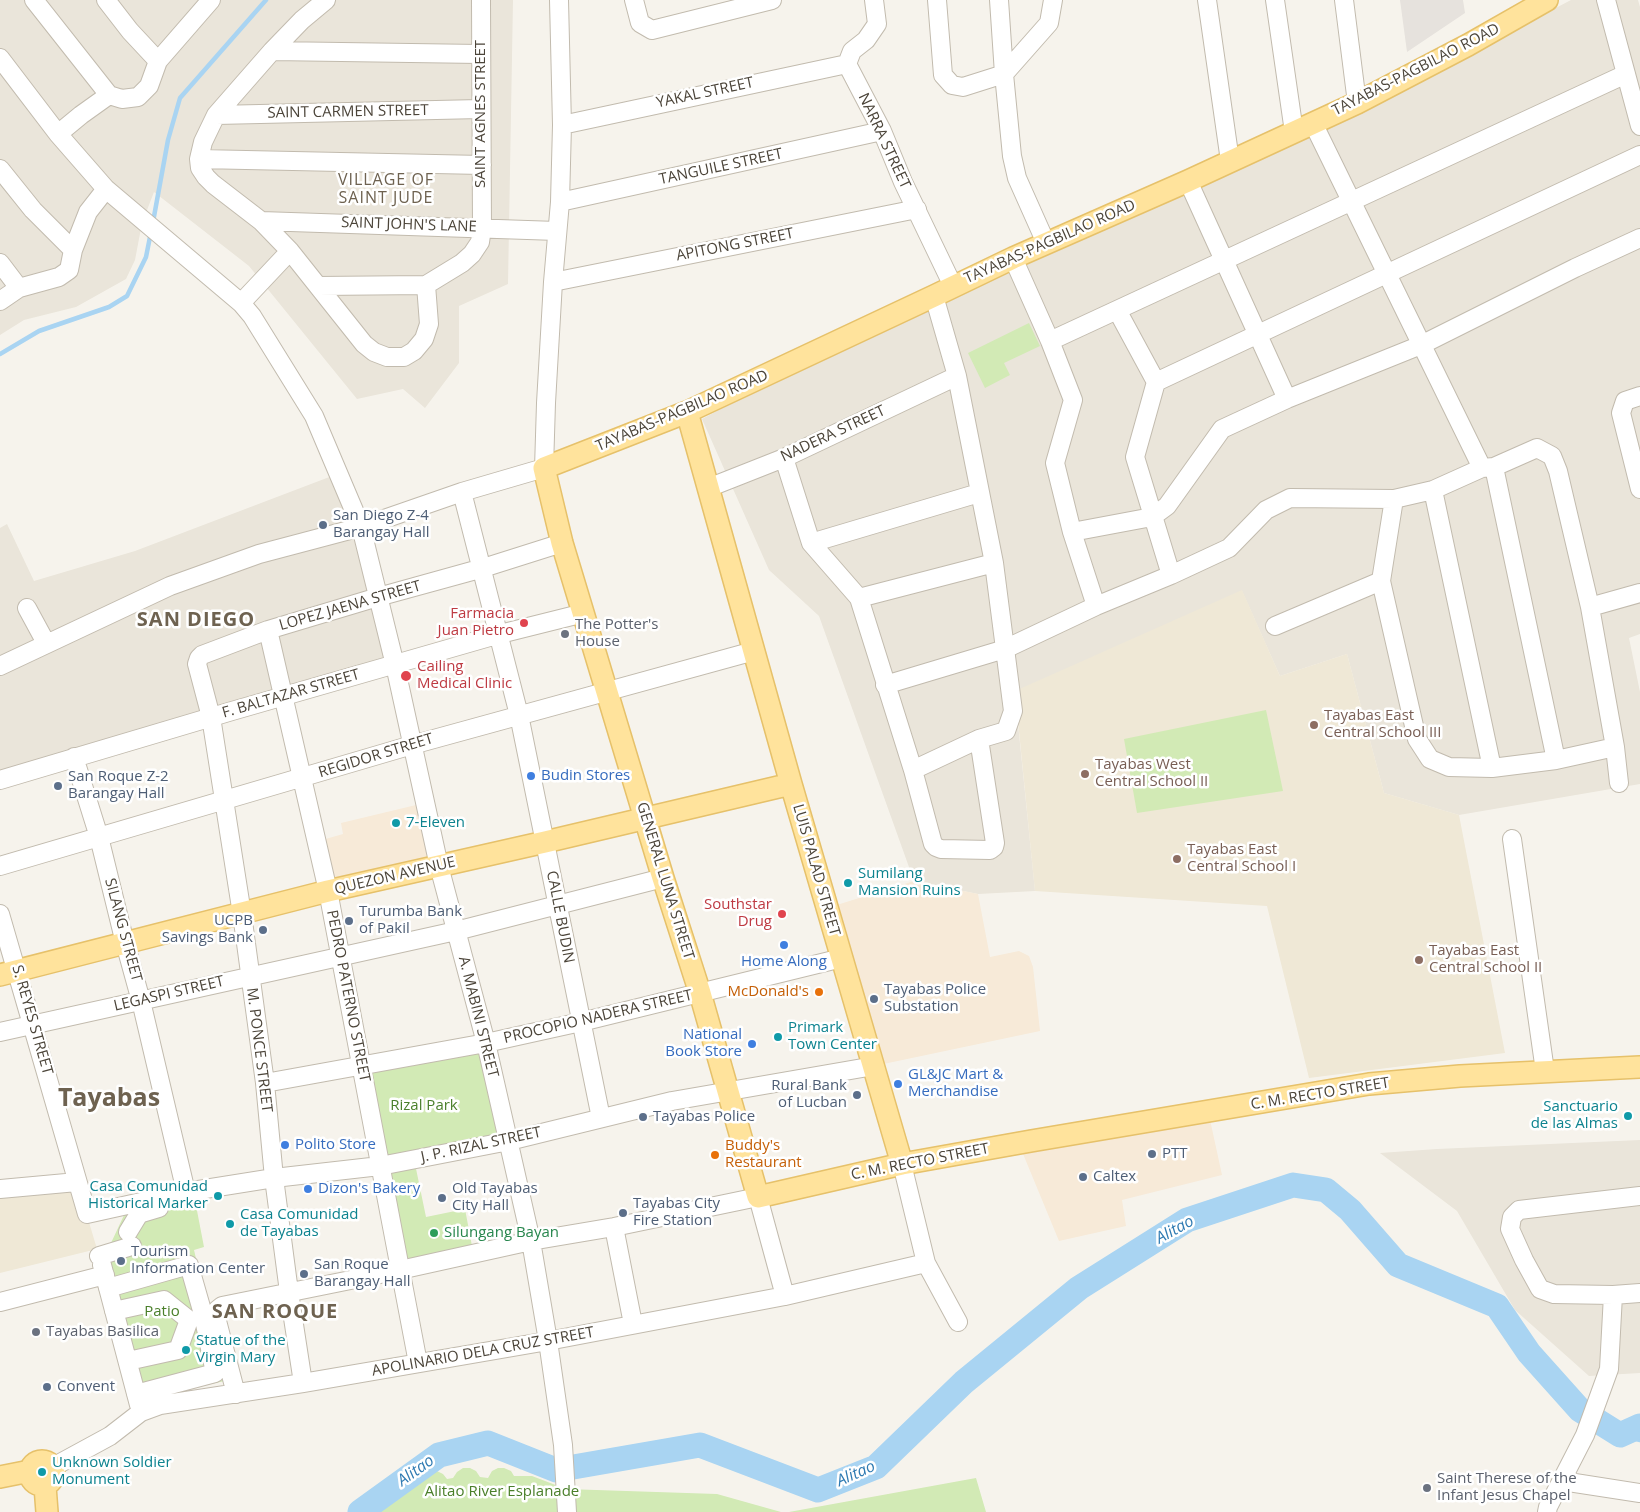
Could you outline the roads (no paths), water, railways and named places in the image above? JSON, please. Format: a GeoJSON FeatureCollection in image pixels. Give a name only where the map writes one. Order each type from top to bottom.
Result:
{"type":"FeatureCollection","features":[{"type":"Feature","properties":{"kind":"main road","name":"TAYABAS-PAGBILAO ROAD"},"geometry":{"type":"LineString","coordinates":[[544,468],[687,412],[1013,258],[1188,181],[1357,103],[1468,46],[1547,0]]}},
{"type":"Feature","properties":{"kind":"main road","name":"LUIS PALAD STREET"},"geometry":{"type":"LineString","coordinates":[[687,412],[791,784],[902,1164]]}},
{"type":"Feature","properties":{"kind":"main road","name":"GENERAL LUNA STREET"},"geometry":{"type":"LineString","coordinates":[[544,468],[562,543],[663,878],[700,993],[758,1197]]}},
{"type":"Feature","properties":{"kind":"main road","name":"QUEZON AVENUE"},"geometry":{"type":"LineString","coordinates":[[9,972],[328,892],[791,784]]}},
{"type":"Feature","properties":{"kind":"main road","name":"C. M. RECTO STREET"},"geometry":{"type":"LineString","coordinates":[[758,1197],[902,1164],[1369,1084],[1460,1076],[1640,1067]]}},
{"type":"Feature","properties":{"kind":"main road"},"geometry":{"type":"LineString","coordinates":[[0,1477],[30,1470],[38,1462],[44,1461],[49,1463],[47,1512]]}},
{"type":"Feature","properties":{"kind":"street"},"geometry":{"type":"LineString","coordinates":[[34,0],[109,95],[122,99],[138,97],[150,86],[158,62],[211,0]]}},
{"type":"Feature","properties":{"kind":"street"},"geometry":{"type":"LineString","coordinates":[[106,0],[130,32],[158,62]]}},
{"type":"Feature","properties":{"kind":"street"},"geometry":{"type":"LineString","coordinates":[[318,286],[426,285],[429,324],[424,339],[414,351],[404,357],[387,357],[374,352],[364,344],[290,251],[261,221],[206,177],[200,168],[199,159],[203,142],[216,115],[302,20],[326,0]]}},
{"type":"Feature","properties":{"kind":"street","name":"SAINT AGNES STREET"},"geometry":{"type":"LineString","coordinates":[[426,285],[462,263],[472,254],[480,242],[482,228],[481,0]]}},
{"type":"Feature","properties":{"kind":"street"},"geometry":{"type":"LineString","coordinates":[[0,666],[170,586],[259,554],[360,527],[462,492],[544,468],[553,282],[560,202],[562,125],[559,0]]}},
{"type":"Feature","properties":{"kind":"street"},"geometry":{"type":"LineString","coordinates":[[634,0],[640,23],[652,30],[772,0]]}},
{"type":"Feature","properties":{"kind":"street"},"geometry":{"type":"LineString","coordinates":[[847,64],[852,51],[866,40],[877,24],[874,0]]}},
{"type":"Feature","properties":{"kind":"street"},"geometry":{"type":"LineString","coordinates":[[937,0],[943,75],[952,84],[963,87],[1004,74],[1049,23],[1053,0]]}},
{"type":"Feature","properties":{"kind":"street"},"geometry":{"type":"LineString","coordinates":[[999,0],[1012,156],[1017,178],[1046,243]]}},
{"type":"Feature","properties":{"kind":"street"},"geometry":{"type":"LineString","coordinates":[[1207,0],[1230,161]]}},
{"type":"Feature","properties":{"kind":"street"},"geometry":{"type":"LineString","coordinates":[[1275,0],[1303,127],[1351,201],[1421,345],[1488,468],[1556,760]]}},
{"type":"Feature","properties":{"kind":"street"},"geometry":{"type":"LineString","coordinates":[[1344,0],[1357,103]]}},
{"type":"Feature","properties":{"kind":"street"},"geometry":{"type":"LineString","coordinates":[[1606,0],[1640,126]]}},
{"type":"Feature","properties":{"kind":"street"},"geometry":{"type":"LineString","coordinates":[[272,52],[480,54]]}},
{"type":"Feature","properties":{"kind":"street","name":"A. MABINI STREET"},"geometry":{"type":"LineString","coordinates":[[0,58],[58,134],[106,189],[241,303],[252,316],[314,416],[360,527],[395,665],[439,866],[486,1043],[531,1241],[563,1445],[567,1512]]}},
{"type":"Feature","properties":{"kind":"street","name":"YAKAL STREET"},"geometry":{"type":"LineString","coordinates":[[562,125],[847,64]]}},
{"type":"Feature","properties":{"kind":"street","name":"NARRA STREET"},"geometry":{"type":"LineString","coordinates":[[847,64],[882,131],[916,209],[954,286]]}},
{"type":"Feature","properties":{"kind":"street"},"geometry":{"type":"LineString","coordinates":[[1050,341],[1626,74]]}},
{"type":"Feature","properties":{"kind":"street"},"geometry":{"type":"LineString","coordinates":[[58,134],[109,95]]}},
{"type":"Feature","properties":{"kind":"street","name":"SAINT CARMEN STREET"},"geometry":{"type":"LineString","coordinates":[[216,115],[480,109]]}},
{"type":"Feature","properties":{"kind":"street","name":"TANGUILE STREET"},"geometry":{"type":"LineString","coordinates":[[560,202],[882,131]]}},
{"type":"Feature","properties":{"kind":"street"},"geometry":{"type":"LineString","coordinates":[[1156,382],[1640,155]]}},
{"type":"Feature","properties":{"kind":"street"},"geometry":{"type":"LineString","coordinates":[[199,159],[482,165]]}},
{"type":"Feature","properties":{"kind":"street"},"geometry":{"type":"LineString","coordinates":[[0,169],[33,210],[73,250]]}},
{"type":"Feature","properties":{"kind":"street"},"geometry":{"type":"LineString","coordinates":[[1188,181],[1287,399]]}},
{"type":"Feature","properties":{"kind":"street"},"geometry":{"type":"LineString","coordinates":[[0,300],[19,288],[59,277],[69,270],[73,250],[88,212],[106,189]]}},
{"type":"Feature","properties":{"kind":"street","name":"APITONG STREET"},"geometry":{"type":"LineString","coordinates":[[553,282],[916,209]]}},
{"type":"Feature","properties":{"kind":"street","name":"SAINT JOHN'S LANE"},"geometry":{"type":"LineString","coordinates":[[261,221],[557,231]]}},
{"type":"Feature","properties":{"kind":"street"},"geometry":{"type":"LineString","coordinates":[[1072,532],[1152,517],[1167,506],[1222,429],[1287,399],[1421,345],[1575,268],[1640,238]]}},
{"type":"Feature","properties":{"kind":"street"},"geometry":{"type":"LineString","coordinates":[[241,303],[290,251]]}},
{"type":"Feature","properties":{"kind":"street"},"geometry":{"type":"LineString","coordinates":[[1013,258],[1050,341],[1073,400],[1055,463],[1072,532],[1096,606]]}},
{"type":"Feature","properties":{"kind":"street"},"geometry":{"type":"LineString","coordinates":[[0,263],[19,288]]}},
{"type":"Feature","properties":{"kind":"street"},"geometry":{"type":"LineString","coordinates":[[913,770],[979,739],[1006,731],[1013,711],[994,563],[956,376],[934,296]]}},
{"type":"Feature","properties":{"kind":"street"},"geometry":{"type":"LineString","coordinates":[[1117,310],[1156,382],[1135,457],[1171,576]]}},
{"type":"Feature","properties":{"kind":"street","name":"NADERA STREET"},"geometry":{"type":"LineString","coordinates":[[708,488],[784,458],[956,376]]}},
{"type":"Feature","properties":{"kind":"street"},"geometry":{"type":"LineString","coordinates":[[1640,396],[1625,401],[1621,413],[1640,489]]}},
{"type":"Feature","properties":{"kind":"street"},"geometry":{"type":"LineString","coordinates":[[885,685],[1005,649],[1096,606],[1171,576],[1229,548],[1266,510],[1290,498],[1394,499],[1433,490],[1537,448],[1552,456],[1558,471],[1590,606],[1615,747],[1619,783]]}},
{"type":"Feature","properties":{"kind":"street"},"geometry":{"type":"LineString","coordinates":[[784,458],[811,543],[859,598],[913,770],[933,844],[936,847],[990,850],[994,847],[995,843],[979,739]]}},
{"type":"Feature","properties":{"kind":"street"},"geometry":{"type":"LineString","coordinates":[[1433,490],[1492,768]]}},
{"type":"Feature","properties":{"kind":"street","name":"CALLE BUDIN"},"geometry":{"type":"LineString","coordinates":[[462,492],[520,715],[601,1118]]}},
{"type":"Feature","properties":{"kind":"street"},"geometry":{"type":"LineString","coordinates":[[811,543],[980,493]]}},
{"type":"Feature","properties":{"kind":"street"},"geometry":{"type":"LineString","coordinates":[[1394,499],[1381,581],[1417,739],[1430,759],[1449,767],[1492,768],[1556,760],[1615,747]]}},
{"type":"Feature","properties":{"kind":"street","name":"LOPEZ JAENA STREET"},"geometry":{"type":"LineString","coordinates":[[211,717],[196,664],[202,655],[268,630],[483,568],[562,543]]}},
{"type":"Feature","properties":{"kind":"street"},"geometry":{"type":"LineString","coordinates":[[859,598],[994,563]]}},
{"type":"Feature","properties":{"kind":"street"},"geometry":{"type":"LineString","coordinates":[[1275,626],[1381,581]]}},
{"type":"Feature","properties":{"kind":"street"},"geometry":{"type":"LineString","coordinates":[[1590,606],[1640,593]]}},
{"type":"Feature","properties":{"kind":"street"},"geometry":{"type":"LineString","coordinates":[[27,608],[46,643]]}},
{"type":"Feature","properties":{"kind":"street","name":"F. BALTAZAR STREET"},"geometry":{"type":"LineString","coordinates":[[0,780],[500,634],[584,613]]}},
{"type":"Feature","properties":{"kind":"street","name":"PEDRO PATERNO STREET"},"geometry":{"type":"LineString","coordinates":[[268,630],[328,892],[418,1363]]}},
{"type":"Feature","properties":{"kind":"street","name":"REGIDOR STREET"},"geometry":{"type":"LineString","coordinates":[[0,866],[302,779],[412,745],[754,651]]}},
{"type":"Feature","properties":{"kind":"street","name":"M. PONCE STREET"},"geometry":{"type":"LineString","coordinates":[[211,717],[242,914],[264,1083],[274,1178],[303,1383]]}},
{"type":"Feature","properties":{"kind":"street","name":"SILANG STREET"},"geometry":{"type":"LineString","coordinates":[[74,757],[99,837],[189,1196]]}},
{"type":"Feature","properties":{"kind":"street"},"geometry":{"type":"LineString","coordinates":[[1512,839],[1545,1071]]}},
{"type":"Feature","properties":{"kind":"street","name":"LEGASPI STREET"},"geometry":{"type":"LineString","coordinates":[[0,1032],[456,931],[663,878]]}},
{"type":"Feature","properties":{"kind":"street","name":"S. REYES STREET"},"geometry":{"type":"LineString","coordinates":[[0,914],[9,972],[33,1025],[87,1214]]}},
{"type":"Feature","properties":{"kind":"street","name":"PROCOPIO NADERA STREET"},"geometry":{"type":"LineString","coordinates":[[264,1083],[486,1043],[581,1022],[842,958]]}},
{"type":"Feature","properties":{"kind":"street","name":"J. P. RIZAL STREET"},"geometry":{"type":"LineString","coordinates":[[87,1214],[189,1196],[274,1178],[380,1166],[509,1141],[672,1101],[874,1066]]}},
{"type":"Feature","properties":{"kind":"street","name":"LUIS PALAD STREET"},"geometry":{"type":"LineString","coordinates":[[902,1164],[926,1263],[958,1322]]}},
{"type":"Feature","properties":{"kind":"street"},"geometry":{"type":"LineString","coordinates":[[0,1189],[77,1182]]}},
{"type":"Feature","properties":{"kind":"street"},"geometry":{"type":"LineString","coordinates":[[104,1271],[130,1239],[139,1214],[189,1196]]}},
{"type":"Feature","properties":{"kind":"street"},"geometry":{"type":"LineString","coordinates":[[1640,1196],[1519,1210],[1512,1217],[1510,1229],[1540,1289],[1554,1294],[1613,1295],[1640,1293]]}},
{"type":"Feature","properties":{"kind":"street","name":"C. M. RECTO STREET"},"geometry":{"type":"LineString","coordinates":[[206,1315],[222,1306],[531,1241],[614,1227],[758,1197]]}},
{"type":"Feature","properties":{"kind":"street","name":"GENERAL LUNA STREET"},"geometry":{"type":"LineString","coordinates":[[758,1197],[785,1296]]}},
{"type":"Feature","properties":{"kind":"street"},"geometry":{"type":"LineString","coordinates":[[614,1227],[633,1324]]}},
{"type":"Feature","properties":{"kind":"street","name":"APOLINARIO DELA CRUZ STREET"},"geometry":{"type":"LineString","coordinates":[[49,1476],[110,1436],[141,1412],[160,1405],[303,1383],[548,1341],[785,1296],[926,1263]]}},
{"type":"Feature","properties":{"kind":"street"},"geometry":{"type":"LineString","coordinates":[[0,1302],[104,1271],[189,1265],[236,1394]]}},
{"type":"Feature","properties":{"kind":"street"},"geometry":{"type":"LineString","coordinates":[[104,1271],[141,1412]]}},
{"type":"Feature","properties":{"kind":"street"},"geometry":{"type":"LineString","coordinates":[[1547,1512],[1585,1435],[1609,1369],[1613,1295]]}},
{"type":"Feature","properties":{"kind":"street"},"geometry":{"type":"LineString","coordinates":[[114,1311],[164,1300],[206,1315]]}},
{"type":"Feature","properties":{"kind":"street"},"geometry":{"type":"LineString","coordinates":[[128,1361],[178,1350],[206,1315]]}},
{"type":"Feature","properties":{"kind":"street"},"geometry":{"type":"LineString","coordinates":[[136,1394],[215,1374],[206,1315]]}},
{"type":"Feature","properties":{"kind":"street"},"geometry":{"type":"LineString","coordinates":[[1562,1481],[1640,1493]]}},
{"type":"Feature","properties":{"kind":"waterway"},"geometry":{"type":"LineString","coordinates":[[153,222],[168,140],[180,98],[266,0]]}},
{"type":"Feature","properties":{"kind":"waterway"},"geometry":{"type":"LineString","coordinates":[[0,354],[39,331],[109,307],[127,296],[146,257],[151,232]]}},
{"type":"Feature","properties":{"kind":"waterway","name":"Alitao"},"geometry":{"type":"LineString","coordinates":[[360,1512],[439,1455],[488,1443],[556,1470],[700,1445],[818,1490],[876,1467],[964,1382],[1079,1288],[1187,1220],[1293,1185],[1326,1190],[1350,1210],[1398,1265],[1497,1306],[1529,1353],[1580,1410],[1620,1435],[1640,1426]]}},
{"type":"Feature","properties":{"kind":"waterway"},"geometry":{"type":"LineString","coordinates":[[1620,1435],[1640,1440]]}},
{"type":"Feature","properties":{"kind":"place","name":"San Diego Z-4 Barangay Hall"},"geometry":{"type":"Point","coordinates":[323,525]}},
{"type":"Feature","properties":{"kind":"place","name":"Farmacia Juan Pietro"},"geometry":{"type":"Point","coordinates":[524,623]}},
{"type":"Feature","properties":{"kind":"place","name":"The Potter's House"},"geometry":{"type":"Point","coordinates":[565,634]}},
{"type":"Feature","properties":{"kind":"place","name":"Cailing Medical Clinic"},"geometry":{"type":"Point","coordinates":[406,676]}},
{"type":"Feature","properties":{"kind":"place","name":"Tayabas East Central School III"},"geometry":{"type":"Point","coordinates":[1314,725]}},
{"type":"Feature","properties":{"kind":"place","name":"Tayabas West Central School II"},"geometry":{"type":"Point","coordinates":[1085,774]}},
{"type":"Feature","properties":{"kind":"place","name":"Budin Stores"},"geometry":{"type":"Point","coordinates":[531,776]}},
{"type":"Feature","properties":{"kind":"place","name":"San Roque Z-2 Barangay Hall"},"geometry":{"type":"Point","coordinates":[58,786]}},
{"type":"Feature","properties":{"kind":"place","name":"7-Eleven"},"geometry":{"type":"Point","coordinates":[396,823]}},
{"type":"Feature","properties":{"kind":"place","name":"Tayabas East Central School I"},"geometry":{"type":"Point","coordinates":[1177,859]}},
{"type":"Feature","properties":{"kind":"place","name":"Sumilang Mansion Ruins"},"geometry":{"type":"Point","coordinates":[848,883]}},
{"type":"Feature","properties":{"kind":"place","name":"Southstar Drug"},"geometry":{"type":"Point","coordinates":[782,914]}},
{"type":"Feature","properties":{"kind":"place","name":"Turumba Bank of Pakil"},"geometry":{"type":"Point","coordinates":[349,921]}},
{"type":"Feature","properties":{"kind":"place","name":"UCPB Savings Bank"},"geometry":{"type":"Point","coordinates":[263,930]}},
{"type":"Feature","properties":{"kind":"place","name":"Home Along"},"geometry":{"type":"Point","coordinates":[784,945]}},
{"type":"Feature","properties":{"kind":"place","name":"Tayabas East Central School II"},"geometry":{"type":"Point","coordinates":[1419,960]}},
{"type":"Feature","properties":{"kind":"place","name":"McDonald's"},"geometry":{"type":"Point","coordinates":[819,992]}},
{"type":"Feature","properties":{"kind":"place","name":"Tayabas Police Substation"},"geometry":{"type":"Point","coordinates":[874,999]}},
{"type":"Feature","properties":{"kind":"place","name":"Primark Town Center"},"geometry":{"type":"Point","coordinates":[778,1037]}},
{"type":"Feature","properties":{"kind":"place","name":"National Book Store"},"geometry":{"type":"Point","coordinates":[752,1044]}},
{"type":"Feature","properties":{"kind":"place","name":"GL&JC Mart & Merchandise"},"geometry":{"type":"Point","coordinates":[898,1084]}},
{"type":"Feature","properties":{"kind":"place","name":"Rural Bank of Lucban"},"geometry":{"type":"Point","coordinates":[857,1095]}},
{"type":"Feature","properties":{"kind":"place","name":"Sanctuario de las Almas"},"geometry":{"type":"Point","coordinates":[1628,1116]}},
{"type":"Feature","properties":{"kind":"place","name":"Tayabas Police"},"geometry":{"type":"Point","coordinates":[643,1117]}},
{"type":"Feature","properties":{"kind":"place","name":"Polito Store"},"geometry":{"type":"Point","coordinates":[285,1145]}},
{"type":"Feature","properties":{"kind":"place","name":"PTT"},"geometry":{"type":"Point","coordinates":[1152,1154]}},
{"type":"Feature","properties":{"kind":"place","name":"Buddy's Restaurant"},"geometry":{"type":"Point","coordinates":[715,1155]}},
{"type":"Feature","properties":{"kind":"place","name":"Caltex"},"geometry":{"type":"Point","coordinates":[1083,1177]}},
{"type":"Feature","properties":{"kind":"place","name":"Dizon's Bakery"},"geometry":{"type":"Point","coordinates":[308,1189]}},
{"type":"Feature","properties":{"kind":"place","name":"Casa Comunidad Historical Marker"},"geometry":{"type":"Point","coordinates":[218,1196]}},
{"type":"Feature","properties":{"kind":"place","name":"Old Tayabas City Hall"},"geometry":{"type":"Point","coordinates":[442,1198]}},
{"type":"Feature","properties":{"kind":"place","name":"Tayabas City Fire Station"},"geometry":{"type":"Point","coordinates":[623,1213]}},
{"type":"Feature","properties":{"kind":"place","name":"Casa Comunidad de Tayabas"},"geometry":{"type":"Point","coordinates":[230,1224]}},
{"type":"Feature","properties":{"kind":"place","name":"Silungang Bayan"},"geometry":{"type":"Point","coordinates":[434,1233]}},
{"type":"Feature","properties":{"kind":"place","name":"Tourism Information Center"},"geometry":{"type":"Point","coordinates":[121,1261]}},
{"type":"Feature","properties":{"kind":"place","name":"San Roque Barangay Hall"},"geometry":{"type":"Point","coordinates":[304,1274]}},
{"type":"Feature","properties":{"kind":"place","name":"Tayabas Basilica"},"geometry":{"type":"Point","coordinates":[36,1332]}},
{"type":"Feature","properties":{"kind":"place","name":"Statue of the Virgin Mary"},"geometry":{"type":"Point","coordinates":[186,1350]}},
{"type":"Feature","properties":{"kind":"place","name":"Convent"},"geometry":{"type":"Point","coordinates":[47,1387]}},
{"type":"Feature","properties":{"kind":"place","name":"Unknown Soldier Monument"},"geometry":{"type":"Point","coordinates":[42,1472]}},
{"type":"Feature","properties":{"kind":"place","name":"Saint Therese of the Infant Jesus Chapel"},"geometry":{"type":"Point","coordinates":[1427,1488]}},
{"type":"Feature","properties":{"kind":"district","name":"VILLAGE OF SAINT JUDE"},"geometry":{"type":"Point","coordinates":[386,189]}},
{"type":"Feature","properties":{"kind":"district","name":"SAN DIEGO"},"geometry":{"type":"Point","coordinates":[196,620]}},
{"type":"Feature","properties":{"kind":"district","name":"Tayabas"},"geometry":{"type":"Point","coordinates":[109,1099]}},
{"type":"Feature","properties":{"kind":"district","name":"SAN ROQUE"},"geometry":{"type":"Point","coordinates":[275,1312]}},
{"type":"Feature","properties":{"kind":"park label","name":"Rizal Park"},"geometry":{"type":"Point","coordinates":[424,1106]}},
{"type":"Feature","properties":{"kind":"park label","name":"Patio"},"geometry":{"type":"Point","coordinates":[162,1312]}},
{"type":"Feature","properties":{"kind":"park label","name":"Alitao River Esplanade"},"geometry":{"type":"Point","coordinates":[502,1492]}}]}
